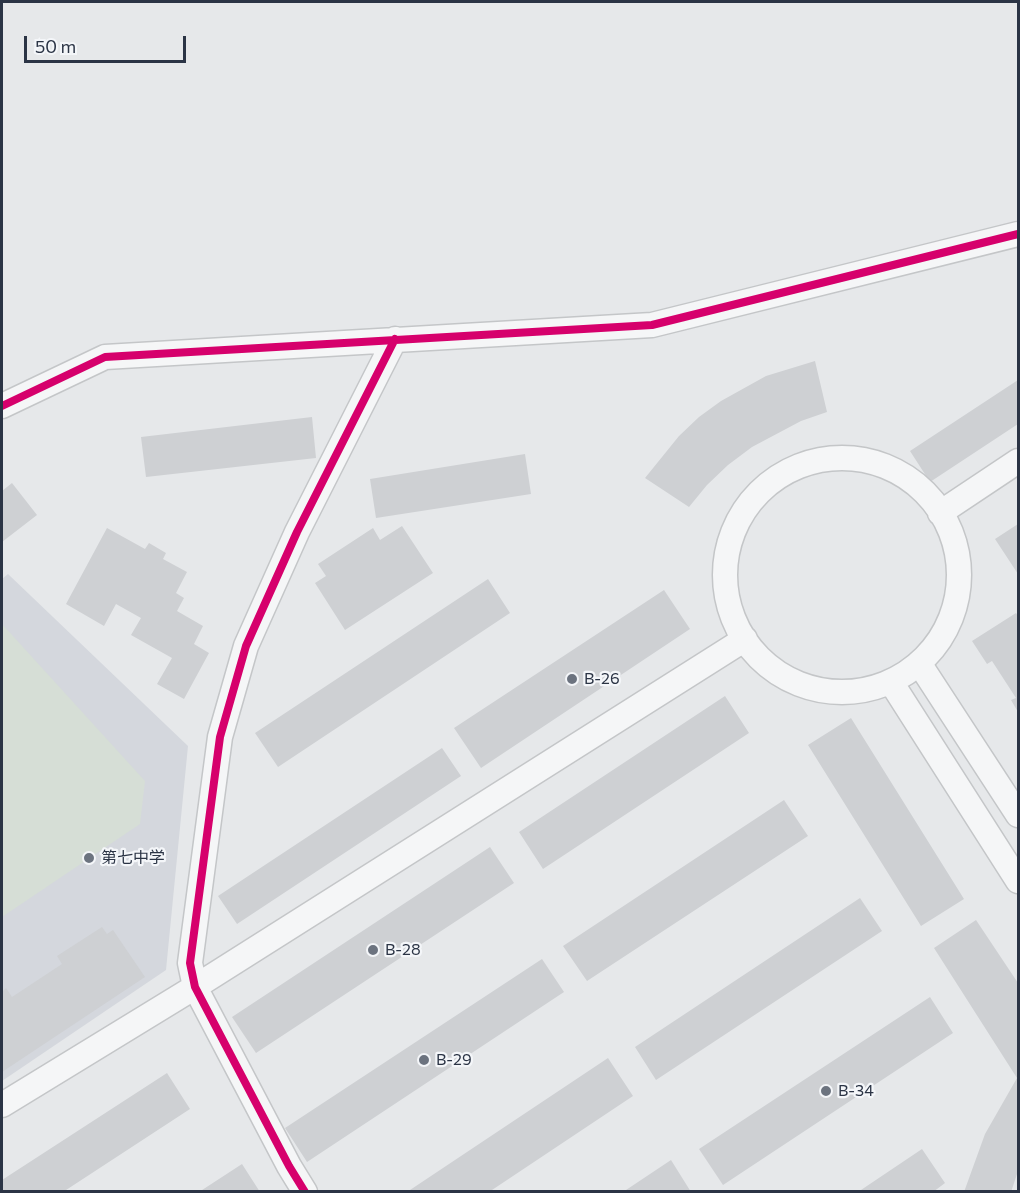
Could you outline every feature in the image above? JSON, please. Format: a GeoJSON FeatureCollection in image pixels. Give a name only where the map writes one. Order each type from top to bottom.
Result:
{"type":"FeatureCollection","features":[{"type":"Feature","properties":{"kind":"street"},"geometry":{"type":"LineString","coordinates":[[2,406],[105,357],[652,325],[1018,234]]}},
{"type":"Feature","properties":{"kind":"street"},"geometry":{"type":"LineString","coordinates":[[305,1191],[289,1166],[195,987],[190,963],[220,736],[246,646],[297,532],[395,339]]}},
{"type":"Feature","properties":{"kind":"street"},"geometry":{"type":"LineString","coordinates":[[859,458],[898,471],[930,496],[952,531],[960,571],[954,611],[935,647],[919,663],[891,682],[864,691],[824,692],[785,678],[753,653],[745,639],[732,618],[724,578],[731,538],[750,502],[781,475],[819,460],[859,458]]}},
{"type":"Feature","properties":{"kind":"street"},"geometry":{"type":"LineString","coordinates":[[940,513],[1018,461]]}},
{"type":"Feature","properties":{"kind":"street"},"geometry":{"type":"LineString","coordinates":[[2,1105],[195,987],[745,639]]}},
{"type":"Feature","properties":{"kind":"street"},"geometry":{"type":"LineString","coordinates":[[919,663],[1018,815]]}},
{"type":"Feature","properties":{"kind":"street"},"geometry":{"type":"LineString","coordinates":[[891,682],[1018,881]]}},
{"type":"Feature","properties":{"kind":"shaded area","name":"第七中学"},"geometry":{"type":"Polygon","coordinates":[[[8,574],[188,746],[166,970],[2,1081],[2,579],[8,574]]]}},
{"type":"Feature","properties":{"kind":"shaded area"},"geometry":{"type":"Polygon","coordinates":[[[2,624],[145,781],[140,824],[2,917],[2,624]]]}},
{"type":"Feature","properties":{"kind":"building"},"geometry":{"type":"Polygon","coordinates":[[[815,361],[827,412],[801,421],[752,447],[707,485],[689,507],[645,478],[679,436],[721,401],[766,376],[815,361]]]}},
{"type":"Feature","properties":{"kind":"building"},"geometry":{"type":"Polygon","coordinates":[[[1018,380],[1018,424],[930,482],[910,451],[1018,380]]]}},
{"type":"Feature","properties":{"kind":"building"},"geometry":{"type":"Polygon","coordinates":[[[312,417],[316,458],[146,477],[141,437],[312,417]]]}},
{"type":"Feature","properties":{"kind":"building"},"geometry":{"type":"Polygon","coordinates":[[[525,454],[531,494],[376,518],[370,479],[525,454]]]}},
{"type":"Feature","properties":{"kind":"building"},"geometry":{"type":"Polygon","coordinates":[[[12,483],[37,515],[2,542],[2,491],[12,483]]]}},
{"type":"Feature","properties":{"kind":"building"},"geometry":{"type":"Polygon","coordinates":[[[1018,524],[1018,574],[995,539],[1018,524]]]}},
{"type":"Feature","properties":{"kind":"building"},"geometry":{"type":"Polygon","coordinates":[[[402,526],[433,573],[345,630],[315,583],[326,576],[318,564],[373,528],[380,540],[402,526]]]}},
{"type":"Feature","properties":{"kind":"building"},"geometry":{"type":"Polygon","coordinates":[[[107,528],[145,549],[149,543],[166,553],[163,559],[187,572],[176,593],[184,598],[177,611],[203,626],[194,644],[209,653],[184,699],[157,684],[172,658],[131,635],[141,618],[116,604],[104,626],[66,604],[107,528]]]}},
{"type":"Feature","properties":{"kind":"building"},"geometry":{"type":"Polygon","coordinates":[[[488,579],[510,613],[278,767],[255,733],[488,579]]]}},
{"type":"Feature","properties":{"kind":"building","name":"B-26"},"geometry":{"type":"Polygon","coordinates":[[[664,590],[690,629],[481,768],[454,728],[664,590]]]}},
{"type":"Feature","properties":{"kind":"building"},"geometry":{"type":"Polygon","coordinates":[[[1016,613],[1018,616],[1018,712],[1011,700],[1016,698],[992,661],[987,664],[972,641],[1016,613]]]}},
{"type":"Feature","properties":{"kind":"building"},"geometry":{"type":"Polygon","coordinates":[[[725,696],[749,733],[543,869],[519,832],[725,696]]]}},
{"type":"Feature","properties":{"kind":"building"},"geometry":{"type":"Polygon","coordinates":[[[851,718],[964,899],[921,926],[808,745],[851,718]]]}},
{"type":"Feature","properties":{"kind":"building"},"geometry":{"type":"Polygon","coordinates":[[[442,748],[461,776],[237,924],[218,896],[442,748]]]}},
{"type":"Feature","properties":{"kind":"building"},"geometry":{"type":"Polygon","coordinates":[[[784,800],[808,836],[587,981],[563,946],[784,800]]]}},
{"type":"Feature","properties":{"kind":"building","name":"B-28"},"geometry":{"type":"Polygon","coordinates":[[[490,847],[514,883],[256,1053],[232,1017],[490,847]]]}},
{"type":"Feature","properties":{"kind":"building"},"geometry":{"type":"Polygon","coordinates":[[[860,898],[882,931],[656,1080],[635,1047],[860,898]]]}},
{"type":"Feature","properties":{"kind":"building"},"geometry":{"type":"Polygon","coordinates":[[[976,920],[1018,983],[1018,1171],[1011,1192],[964,1192],[985,1134],[1017,1078],[934,948],[976,920]]]}},
{"type":"Feature","properties":{"kind":"building"},"geometry":{"type":"Polygon","coordinates":[[[102,927],[107,934],[113,930],[145,977],[2,1072],[2,992],[6,988],[12,997],[62,964],[57,956],[102,927]]]}},
{"type":"Feature","properties":{"kind":"building","name":"B-29"},"geometry":{"type":"Polygon","coordinates":[[[542,959],[564,992],[307,1162],[285,1128],[542,959]]]}},
{"type":"Feature","properties":{"kind":"building","name":"B-34"},"geometry":{"type":"Polygon","coordinates":[[[930,997],[953,1033],[723,1185],[699,1149],[930,997]]]}},
{"type":"Feature","properties":{"kind":"building"},"geometry":{"type":"Polygon","coordinates":[[[608,1058],[633,1096],[489,1192],[407,1192],[608,1058]]]}},
{"type":"Feature","properties":{"kind":"building"},"geometry":{"type":"Polygon","coordinates":[[[167,1073],[190,1109],[63,1192],[2,1192],[2,1180],[167,1073]]]}},
{"type":"Feature","properties":{"kind":"building"},"geometry":{"type":"Polygon","coordinates":[[[922,1149],[945,1183],[933,1192],[858,1192],[922,1149]]]}},
{"type":"Feature","properties":{"kind":"building"},"geometry":{"type":"Polygon","coordinates":[[[671,1160],[691,1192],[623,1192],[671,1160]]]}},
{"type":"Feature","properties":{"kind":"building"},"geometry":{"type":"Polygon","coordinates":[[[242,1164],[260,1192],[199,1192],[242,1164]]]}},
{"type":"Feature","properties":{"kind":"cycle path"},"geometry":{"type":"LineString","coordinates":[[2,406],[105,357],[652,325],[1018,234]]}},
{"type":"Feature","properties":{"kind":"cycle path"},"geometry":{"type":"LineString","coordinates":[[305,1192],[289,1166],[195,987],[190,963],[220,737],[246,646],[297,532],[395,339]]}},
{"type":"Feature","properties":{"kind":"place","name":"B-26"},"geometry":{"type":"Point","coordinates":[572,679]}},
{"type":"Feature","properties":{"kind":"place","name":"第七中学"},"geometry":{"type":"Point","coordinates":[89,858]}},
{"type":"Feature","properties":{"kind":"place","name":"B-28"},"geometry":{"type":"Point","coordinates":[373,950]}},
{"type":"Feature","properties":{"kind":"place","name":"B-29"},"geometry":{"type":"Point","coordinates":[424,1060]}},
{"type":"Feature","properties":{"kind":"place","name":"B-34"},"geometry":{"type":"Point","coordinates":[826,1091]}}]}
